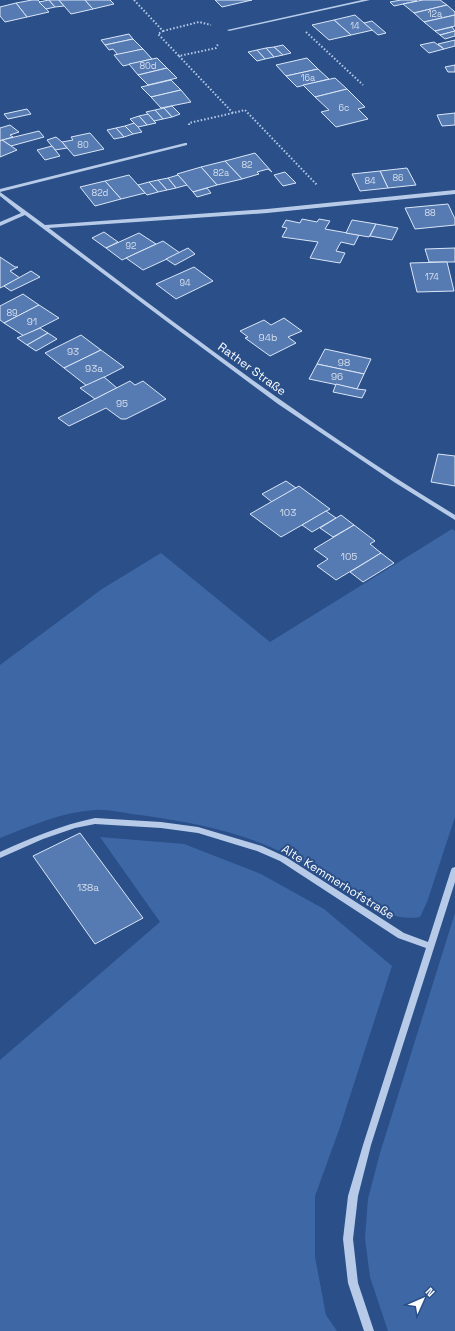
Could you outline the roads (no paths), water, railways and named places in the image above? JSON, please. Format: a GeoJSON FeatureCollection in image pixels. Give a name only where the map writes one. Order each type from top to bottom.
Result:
{"type":"FeatureCollection","features":[{"type":"Feature","properties":{"kind":"street"},"geometry":{"type":"LineString","coordinates":[[229,30],[368,0]]}},
{"type":"Feature","properties":{"kind":"street","name":"Rather Straße"},"geometry":{"type":"LineString","coordinates":[[0,192],[185,144]]}},
{"type":"Feature","properties":{"kind":"street","name":"Rather Straße"},"geometry":{"type":"LineString","coordinates":[[0,192],[25,213],[289,409],[377,470],[455,518]]}},
{"type":"Feature","properties":{"kind":"street"},"geometry":{"type":"LineString","coordinates":[[44,226],[266,211],[455,192]]}},
{"type":"Feature","properties":{"kind":"street"},"geometry":{"type":"LineString","coordinates":[[0,224],[25,213]]}},
{"type":"Feature","properties":{"kind":"street","name":"Alte Kemmerhofstraße"},"geometry":{"type":"LineString","coordinates":[[0,854],[75,825],[95,821],[161,825],[198,830],[259,848],[283,859],[401,936],[431,946]]}},
{"type":"Feature","properties":{"kind":"street"},"geometry":{"type":"LineString","coordinates":[[369,1331],[353,1283],[348,1239],[353,1196],[366,1145],[455,870]]}}]}
